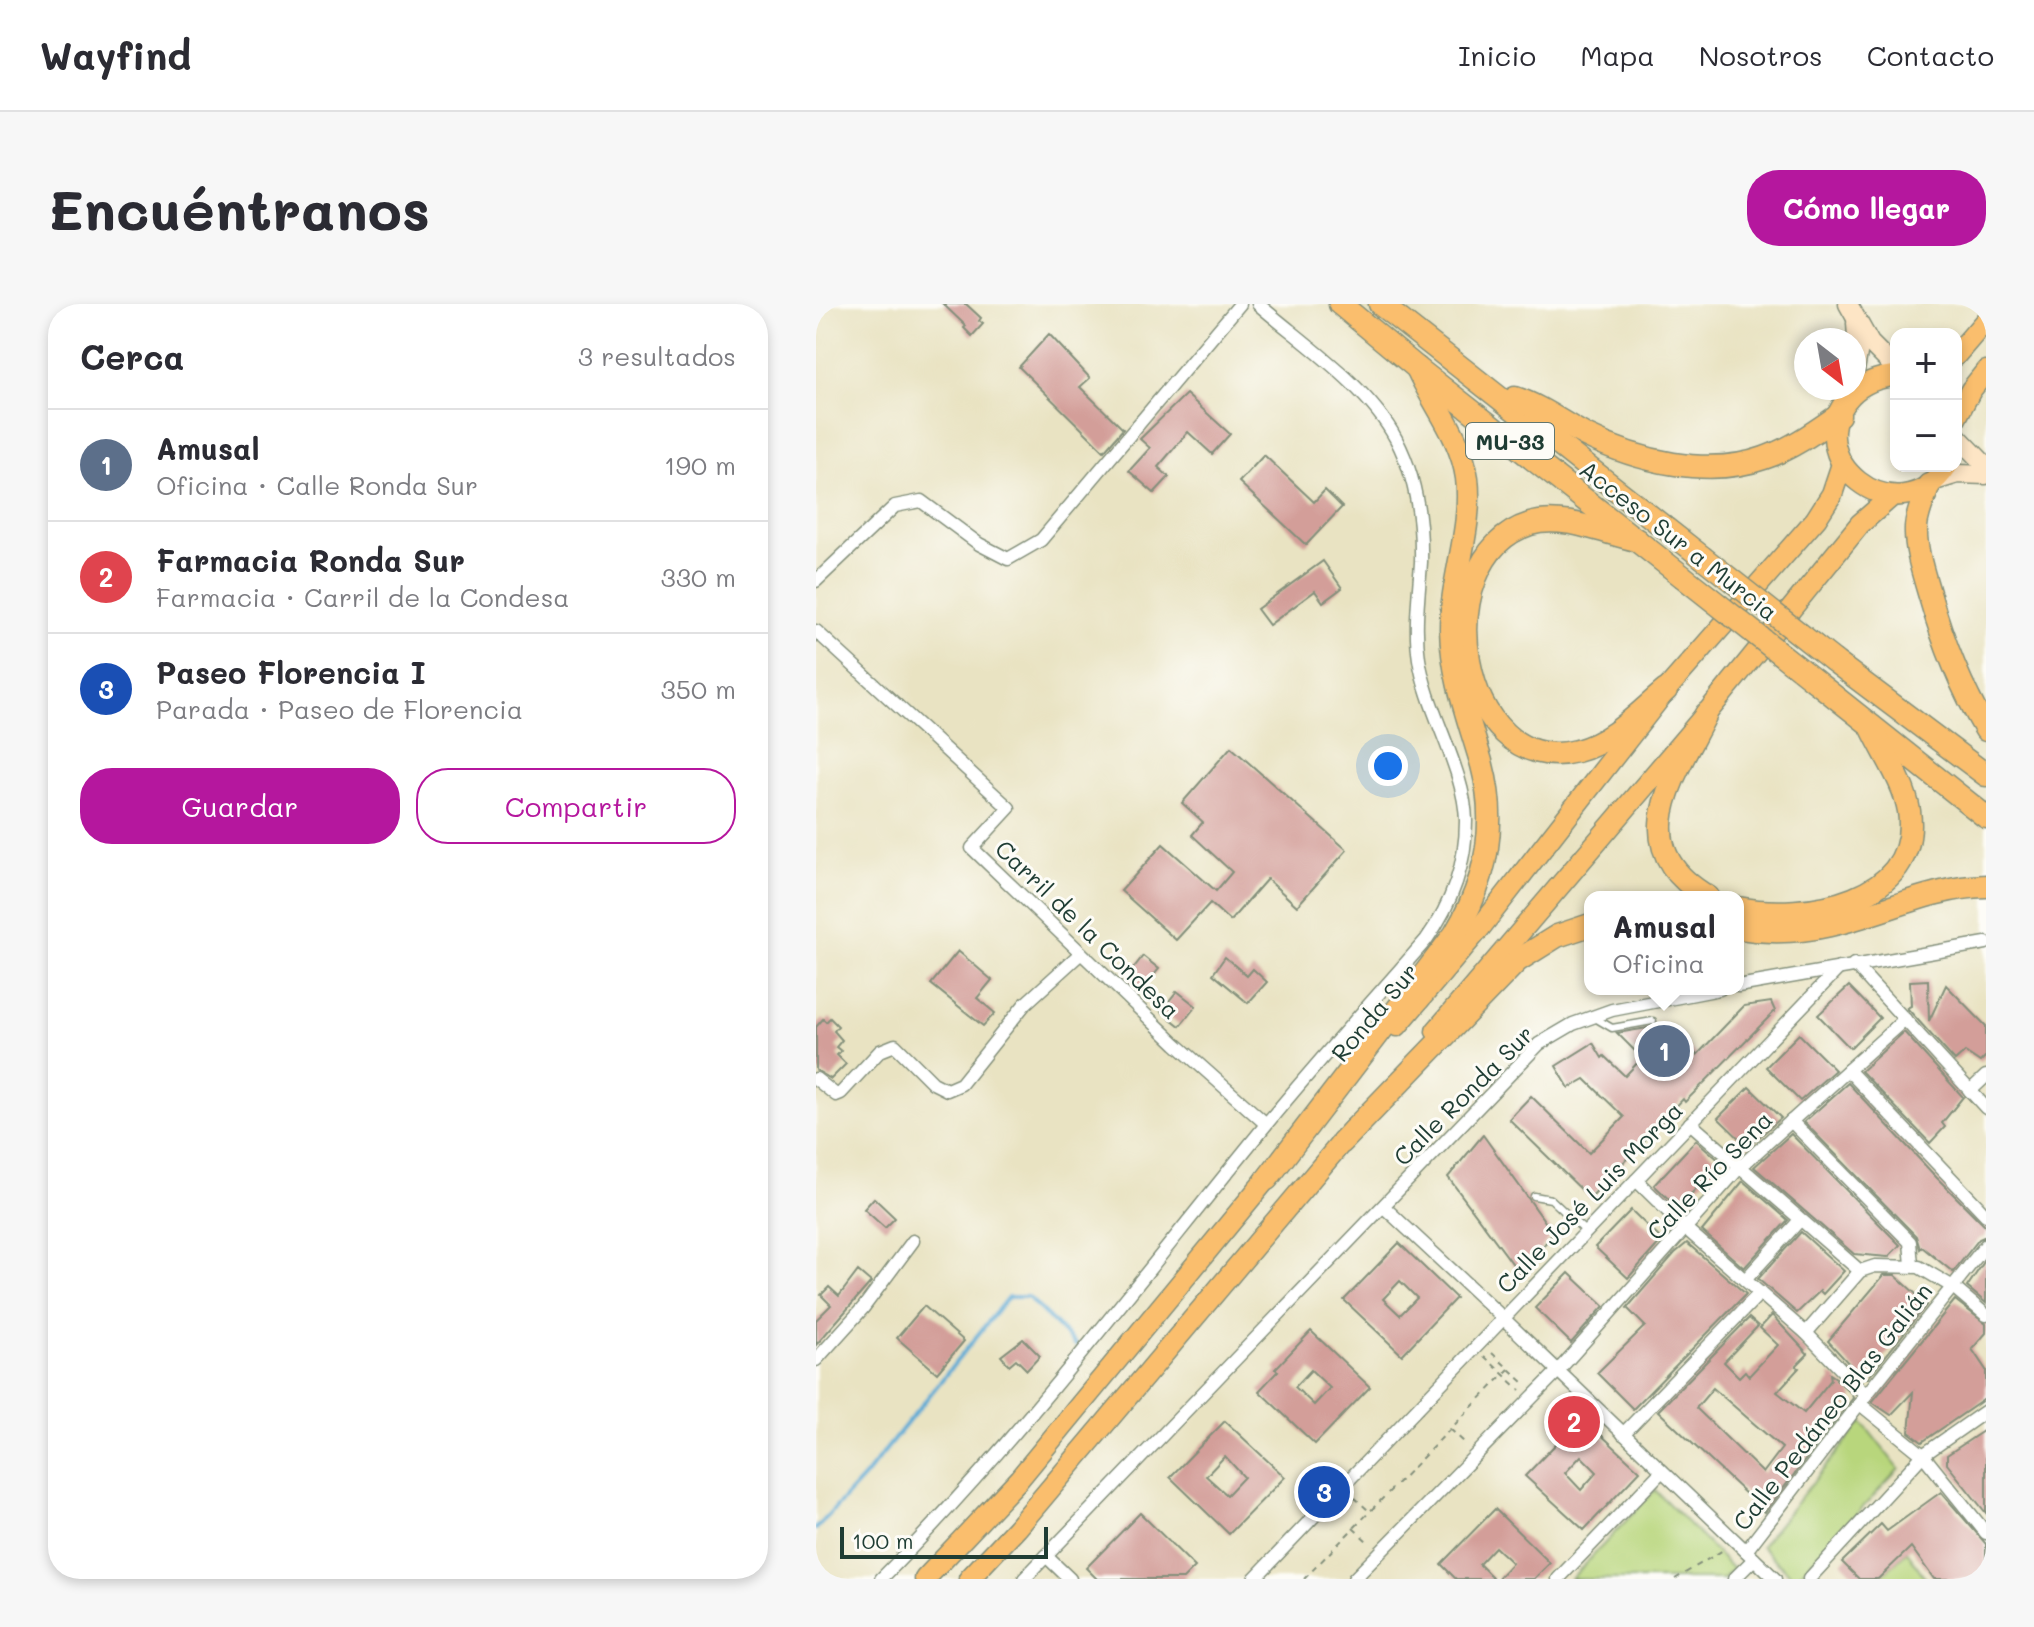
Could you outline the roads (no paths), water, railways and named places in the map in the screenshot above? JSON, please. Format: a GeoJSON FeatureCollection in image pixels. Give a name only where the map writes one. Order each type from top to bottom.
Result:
{"type":"FeatureCollection","features":[{"type":"Feature","properties":{"kind":"highway","name":"Acceso Sur a Murcia"},"geometry":{"type":"LineString","coordinates":[[1340,304],[1986,817]]}},
{"type":"Feature","properties":{"kind":"highway","name":"Acceso Sur a Murcia"},"geometry":{"type":"LineString","coordinates":[[1380,304],[1834,661],[1986,775]]}},
{"type":"Feature","properties":{"kind":"highway"},"geometry":{"type":"LineString","coordinates":[[1267,1179],[1455,934],[1476,896],[1487,857],[1490,818],[1487,795],[1456,676],[1452,648],[1453,601],[1467,512],[1467,478],[1456,438],[1417,368]]}},
{"type":"Feature","properties":{"kind":"highway"},"geometry":{"type":"LineString","coordinates":[[1493,391],[1529,403],[1607,445],[1634,454],[1701,466],[1724,466],[1765,458],[1812,434],[1846,401]]}},
{"type":"Feature","properties":{"kind":"highway"},"geometry":{"type":"LineString","coordinates":[[1937,477],[1920,506],[1916,528],[1920,562],[1945,647],[1963,689],[1986,730]]}},
{"type":"Feature","properties":{"kind":"highway"},"geometry":{"type":"LineString","coordinates":[[1637,540],[1560,522],[1533,523],[1503,538],[1490,550],[1475,577],[1467,626],[1471,666],[1479,695],[1498,727],[1516,743],[1544,752],[1575,752],[1608,738],[1666,690]]}},
{"type":"Feature","properties":{"kind":"highway"},"geometry":{"type":"LineString","coordinates":[[1699,891],[1687,883],[1674,867],[1663,842],[1661,825],[1662,809],[1672,777],[1706,714]]}},
{"type":"Feature","properties":{"kind":"highway"},"geometry":{"type":"LineString","coordinates":[[1744,909],[1775,913],[1828,907],[1874,888],[1895,869],[1907,841],[1909,814],[1900,784],[1871,726]]}},
{"type":"Feature","properties":{"kind":"highway"},"geometry":{"type":"LineString","coordinates":[[1744,928],[1785,931],[1832,925],[1930,894],[1986,886]]}},
{"type":"Feature","properties":{"kind":"highway"},"geometry":{"type":"LineString","coordinates":[[1342,1142],[1517,961],[1557,936],[1584,927]]}},
{"type":"Feature","properties":{"kind":"main road"},"geometry":{"type":"LineString","coordinates":[[1852,310],[1870,343],[1890,363]]}},
{"type":"Feature","properties":{"kind":"main road"},"geometry":{"type":"LineString","coordinates":[[1962,348],[1986,320]]}},
{"type":"Feature","properties":{"kind":"main road"},"geometry":{"type":"LineString","coordinates":[[1962,407],[1986,371]]}},
{"type":"Feature","properties":{"kind":"main road"},"geometry":{"type":"LineString","coordinates":[[1846,401],[1870,382],[1890,377]]}},
{"type":"Feature","properties":{"kind":"main road","name":"Ronda Sur"},"geometry":{"type":"LineString","coordinates":[[925,1579],[1019,1479],[1480,928],[1666,690],[1816,519],[1832,494],[1842,464],[1836,445],[1846,401]]}},
{"type":"Feature","properties":{"kind":"main road"},"geometry":{"type":"LineString","coordinates":[[1962,441],[1986,466]]}},
{"type":"Feature","properties":{"kind":"main road"},"geometry":{"type":"LineString","coordinates":[[1842,464],[1863,486],[1892,496],[1911,493],[1937,477],[1986,475]]}},
{"type":"Feature","properties":{"kind":"main road"},"geometry":{"type":"LineString","coordinates":[[969,1579],[1017,1528],[1706,714],[1860,524],[1892,496]]}},
{"type":"Feature","properties":{"kind":"street"},"geometry":{"type":"LineString","coordinates":[[816,581],[895,506],[908,503],[921,501],[979,544],[1008,559],[1041,540],[1240,304]]}},
{"type":"Feature","properties":{"kind":"street"},"geometry":{"type":"LineString","coordinates":[[881,1579],[937,1522],[1064,1374],[1266,1124],[1426,940],[1442,917],[1459,872],[1466,820],[1463,794],[1419,660],[1417,596],[1421,564],[1420,514],[1408,465],[1387,422],[1369,399],[1258,304]]}},
{"type":"Feature","properties":{"kind":"street","name":"Carril de la Condesa"},"geometry":{"type":"LineString","coordinates":[[816,631],[1009,808],[972,848],[1266,1124]]}},
{"type":"Feature","properties":{"kind":"street"},"geometry":{"type":"LineString","coordinates":[[1744,985],[1986,943]]}},
{"type":"Feature","properties":{"kind":"street"},"geometry":{"type":"LineString","coordinates":[[816,1079],[830,1092],[836,1095],[841,1093],[880,1051],[895,1045],[933,1083],[947,1090],[954,1088],[961,1084],[1025,1004],[1081,953]]}},
{"type":"Feature","properties":{"kind":"street"},"geometry":{"type":"LineString","coordinates":[[1854,964],[1986,1108]]}},
{"type":"Feature","properties":{"kind":"street","name":"Calle José Luis Morga"},"geometry":{"type":"LineString","coordinates":[[1254,1579],[1481,1348],[1503,1318],[1839,968]]}},
{"type":"Feature","properties":{"kind":"street","name":"Calle Ronda Sur"},"geometry":{"type":"LineString","coordinates":[[1032,1576],[1046,1556],[1539,1044],[1592,1016],[1689,995]]}},
{"type":"Feature","properties":{"kind":"street","name":"Calle Río Sena"},"geometry":{"type":"LineString","coordinates":[[1354,1579],[1557,1372],[1739,1168],[1905,1019]]}},
{"type":"Feature","properties":{"kind":"street"},"geometry":{"type":"LineString","coordinates":[[1848,1070],[1986,1215]]}},
{"type":"Feature","properties":{"kind":"street"},"geometry":{"type":"LineString","coordinates":[[1970,1091],[1986,1076]]}},
{"type":"Feature","properties":{"kind":"street"},"geometry":{"type":"LineString","coordinates":[[1791,1121],[1910,1242],[1912,1265]]}},
{"type":"Feature","properties":{"kind":"street"},"geometry":{"type":"LineString","coordinates":[[1690,1123],[1860,1271]]}},
{"type":"Feature","properties":{"kind":"street"},"geometry":{"type":"LineString","coordinates":[[1636,1180],[1685,1228],[1806,1333],[1863,1399],[1923,1455],[1986,1533]]}},
{"type":"Feature","properties":{"kind":"street"},"geometry":{"type":"LineString","coordinates":[[1384,1207],[1775,1579]]}},
{"type":"Feature","properties":{"kind":"street"},"geometry":{"type":"LineString","coordinates":[[1745,1280],[1800,1220]]}},
{"type":"Feature","properties":{"kind":"street"},"geometry":{"type":"LineString","coordinates":[[816,1360],[863,1308],[913,1241]]}},
{"type":"Feature","properties":{"kind":"street","name":"Calle Pedáneo Blas Galián"},"geometry":{"type":"LineString","coordinates":[[1734,1579],[1745,1551],[1986,1245]]}},
{"type":"Feature","properties":{"kind":"street"},"geometry":{"type":"LineString","coordinates":[[1806,1333],[1860,1271],[1875,1266],[1912,1265],[1953,1287],[1986,1315]]}},
{"type":"Feature","properties":{"kind":"street"},"geometry":{"type":"LineString","coordinates":[[1623,1434],[1760,1293]]}},
{"type":"Feature","properties":{"kind":"street"},"geometry":{"type":"LineString","coordinates":[[1809,1579],[1923,1455],[1986,1411]]}},
{"type":"Feature","properties":{"kind":"street"},"geometry":{"type":"LineString","coordinates":[[1558,1579],[1662,1471]]}},
{"type":"Feature","properties":{"kind":"street"},"geometry":{"type":"LineString","coordinates":[[1046,1556],[1070,1579]]}},
{"type":"Feature","properties":{"kind":"lane"},"geometry":{"type":"LineString","coordinates":[[1592,1016],[1612,1028],[1653,1021]]}},
{"type":"Feature","properties":{"kind":"lane"},"geometry":{"type":"LineString","coordinates":[[1534,1196],[1551,1199],[1586,1232]]}},
{"type":"Feature","properties":{"kind":"waterway"},"geometry":{"type":"LineString","coordinates":[[816,1529],[864,1477],[1008,1297],[1028,1297],[1076,1345]]}},
{"type":"Feature","properties":{"kind":"place","name":"Amusal"},"geometry":{"type":"Point","coordinates":[1664,1051]}},
{"type":"Feature","properties":{"kind":"place","name":"Farmacia Ronda Sur"},"geometry":{"type":"Point","coordinates":[1574,1422]}},
{"type":"Feature","properties":{"kind":"place","name":"Paseo Florencia I"},"geometry":{"type":"Point","coordinates":[1324,1492]}}]}
